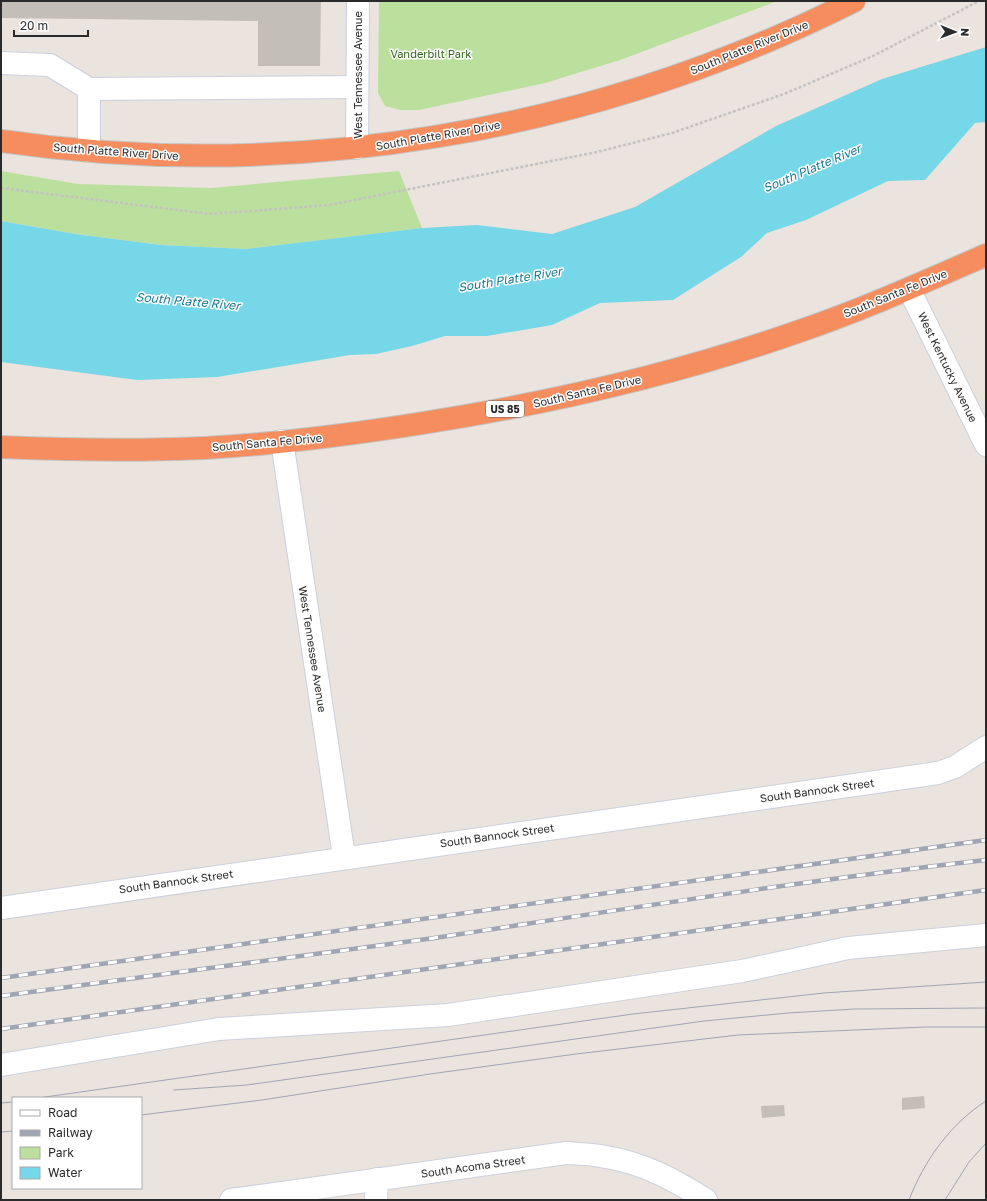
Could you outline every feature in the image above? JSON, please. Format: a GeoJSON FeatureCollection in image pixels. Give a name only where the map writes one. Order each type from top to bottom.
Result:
{"type":"FeatureCollection","features":[{"type":"Feature","properties":{"kind":"highway","name":"South Platte River Drive"},"geometry":{"type":"LineString","coordinates":[[1,141],[89,151],[145,155],[232,156],[357,148],[458,133],[587,104],[665,80],[796,29],[854,1]]}},
{"type":"Feature","properties":{"kind":"highway","name":"South Santa Fe Drive"},"geometry":{"type":"LineString","coordinates":[[1,447],[110,449],[205,448],[363,433],[463,417],[598,390],[751,347],[800,331],[909,288],[986,255]]}},
{"type":"Feature","properties":{"kind":"street","name":"West Tennessee Avenue"},"geometry":{"type":"LineString","coordinates":[[357,148],[358,1]]}},
{"type":"Feature","properties":{"kind":"street"},"geometry":{"type":"LineString","coordinates":[[1,63],[50,65],[89,89],[357,87]]}},
{"type":"Feature","properties":{"kind":"street"},"geometry":{"type":"LineString","coordinates":[[89,89],[89,151]]}},
{"type":"Feature","properties":{"kind":"street","name":"West Kentucky Avenue"},"geometry":{"type":"LineString","coordinates":[[909,288],[986,445]]}},
{"type":"Feature","properties":{"kind":"street","name":"West Tennessee Avenue"},"geometry":{"type":"LineString","coordinates":[[282,441],[344,857]]}},
{"type":"Feature","properties":{"kind":"street","name":"South Bannock Street"},"geometry":{"type":"LineString","coordinates":[[1,908],[344,857],[938,773],[955,767],[986,747]]}},
{"type":"Feature","properties":{"kind":"street"},"geometry":{"type":"LineString","coordinates":[[1,1065],[219,1029],[448,1015],[742,971],[848,948],[986,935]]}},
{"type":"Feature","properties":{"kind":"street","name":"South Acoma Street"},"geometry":{"type":"LineString","coordinates":[[231,1200],[377,1190],[566,1153],[606,1156],[644,1167],[680,1182],[706,1200]]}},
{"type":"Feature","properties":{"kind":"green space","name":"Vanderbilt Park"},"geometry":{"type":"Polygon","coordinates":[[[379,1],[777,1],[620,60],[545,83],[419,110],[400,110],[385,106],[378,93],[379,1]]]}},
{"type":"Feature","properties":{"kind":"green space"},"geometry":{"type":"Polygon","coordinates":[[[1,171],[78,184],[211,188],[399,171],[422,228],[246,249],[161,245],[75,234],[1,221],[1,171]]]}},
{"type":"Feature","properties":{"kind":"water","name":"South Platte River"},"geometry":{"type":"Polygon","coordinates":[[[986,47],[986,122],[975,123],[925,180],[888,181],[806,220],[767,233],[741,257],[673,300],[600,303],[552,325],[487,336],[445,336],[412,346],[376,354],[350,355],[217,377],[137,380],[1,362],[1,221],[75,234],[161,245],[246,249],[422,228],[477,225],[552,234],[635,207],[776,126],[882,79],[986,47]]]}},
{"type":"Feature","properties":{"kind":"building"},"geometry":{"type":"Polygon","coordinates":[[[1,1],[321,1],[320,66],[258,66],[258,21],[1,18],[1,1]]]}},
{"type":"Feature","properties":{"kind":"building"},"geometry":{"type":"Polygon","coordinates":[[[924,1096],[925,1108],[902,1110],[902,1098],[924,1096]]]}},
{"type":"Feature","properties":{"kind":"building"},"geometry":{"type":"Polygon","coordinates":[[[784,1105],[785,1116],[762,1118],[761,1106],[784,1105]]]}},
{"type":"Feature","properties":{"kind":"tram line"},"geometry":{"type":"LineString","coordinates":[[45,1097],[633,1014],[824,993],[986,982]]}},
{"type":"Feature","properties":{"kind":"tram line"},"geometry":{"type":"LineString","coordinates":[[174,1090],[247,1085],[704,1021],[788,1013],[855,1009],[986,1008]]}},
{"type":"Feature","properties":{"kind":"tram line"},"geometry":{"type":"LineString","coordinates":[[142,1115],[262,1100],[430,1074],[576,1054],[738,1035],[925,1027],[986,1027]]}},
{"type":"Feature","properties":{"kind":"tram line"},"geometry":{"type":"LineString","coordinates":[[909,1200],[922,1171],[940,1144],[961,1121],[986,1101]]}},
{"type":"Feature","properties":{"kind":"tram line"},"geometry":{"type":"LineString","coordinates":[[1,1103],[12,1102]]}},
{"type":"Feature","properties":{"kind":"tram line"},"geometry":{"type":"LineString","coordinates":[[1,1132],[12,1131]]}},
{"type":"Feature","properties":{"kind":"tram line"},"geometry":{"type":"LineString","coordinates":[[945,1200],[969,1162],[986,1143]]}},
{"type":"Feature","properties":{"kind":"railway"},"geometry":{"type":"LineString","coordinates":[[1,978],[986,840]]}},
{"type":"Feature","properties":{"kind":"railway"},"geometry":{"type":"LineString","coordinates":[[1,996],[427,939],[776,887],[986,860]]}},
{"type":"Feature","properties":{"kind":"railway"},"geometry":{"type":"LineString","coordinates":[[1,1029],[986,890]]}}]}
